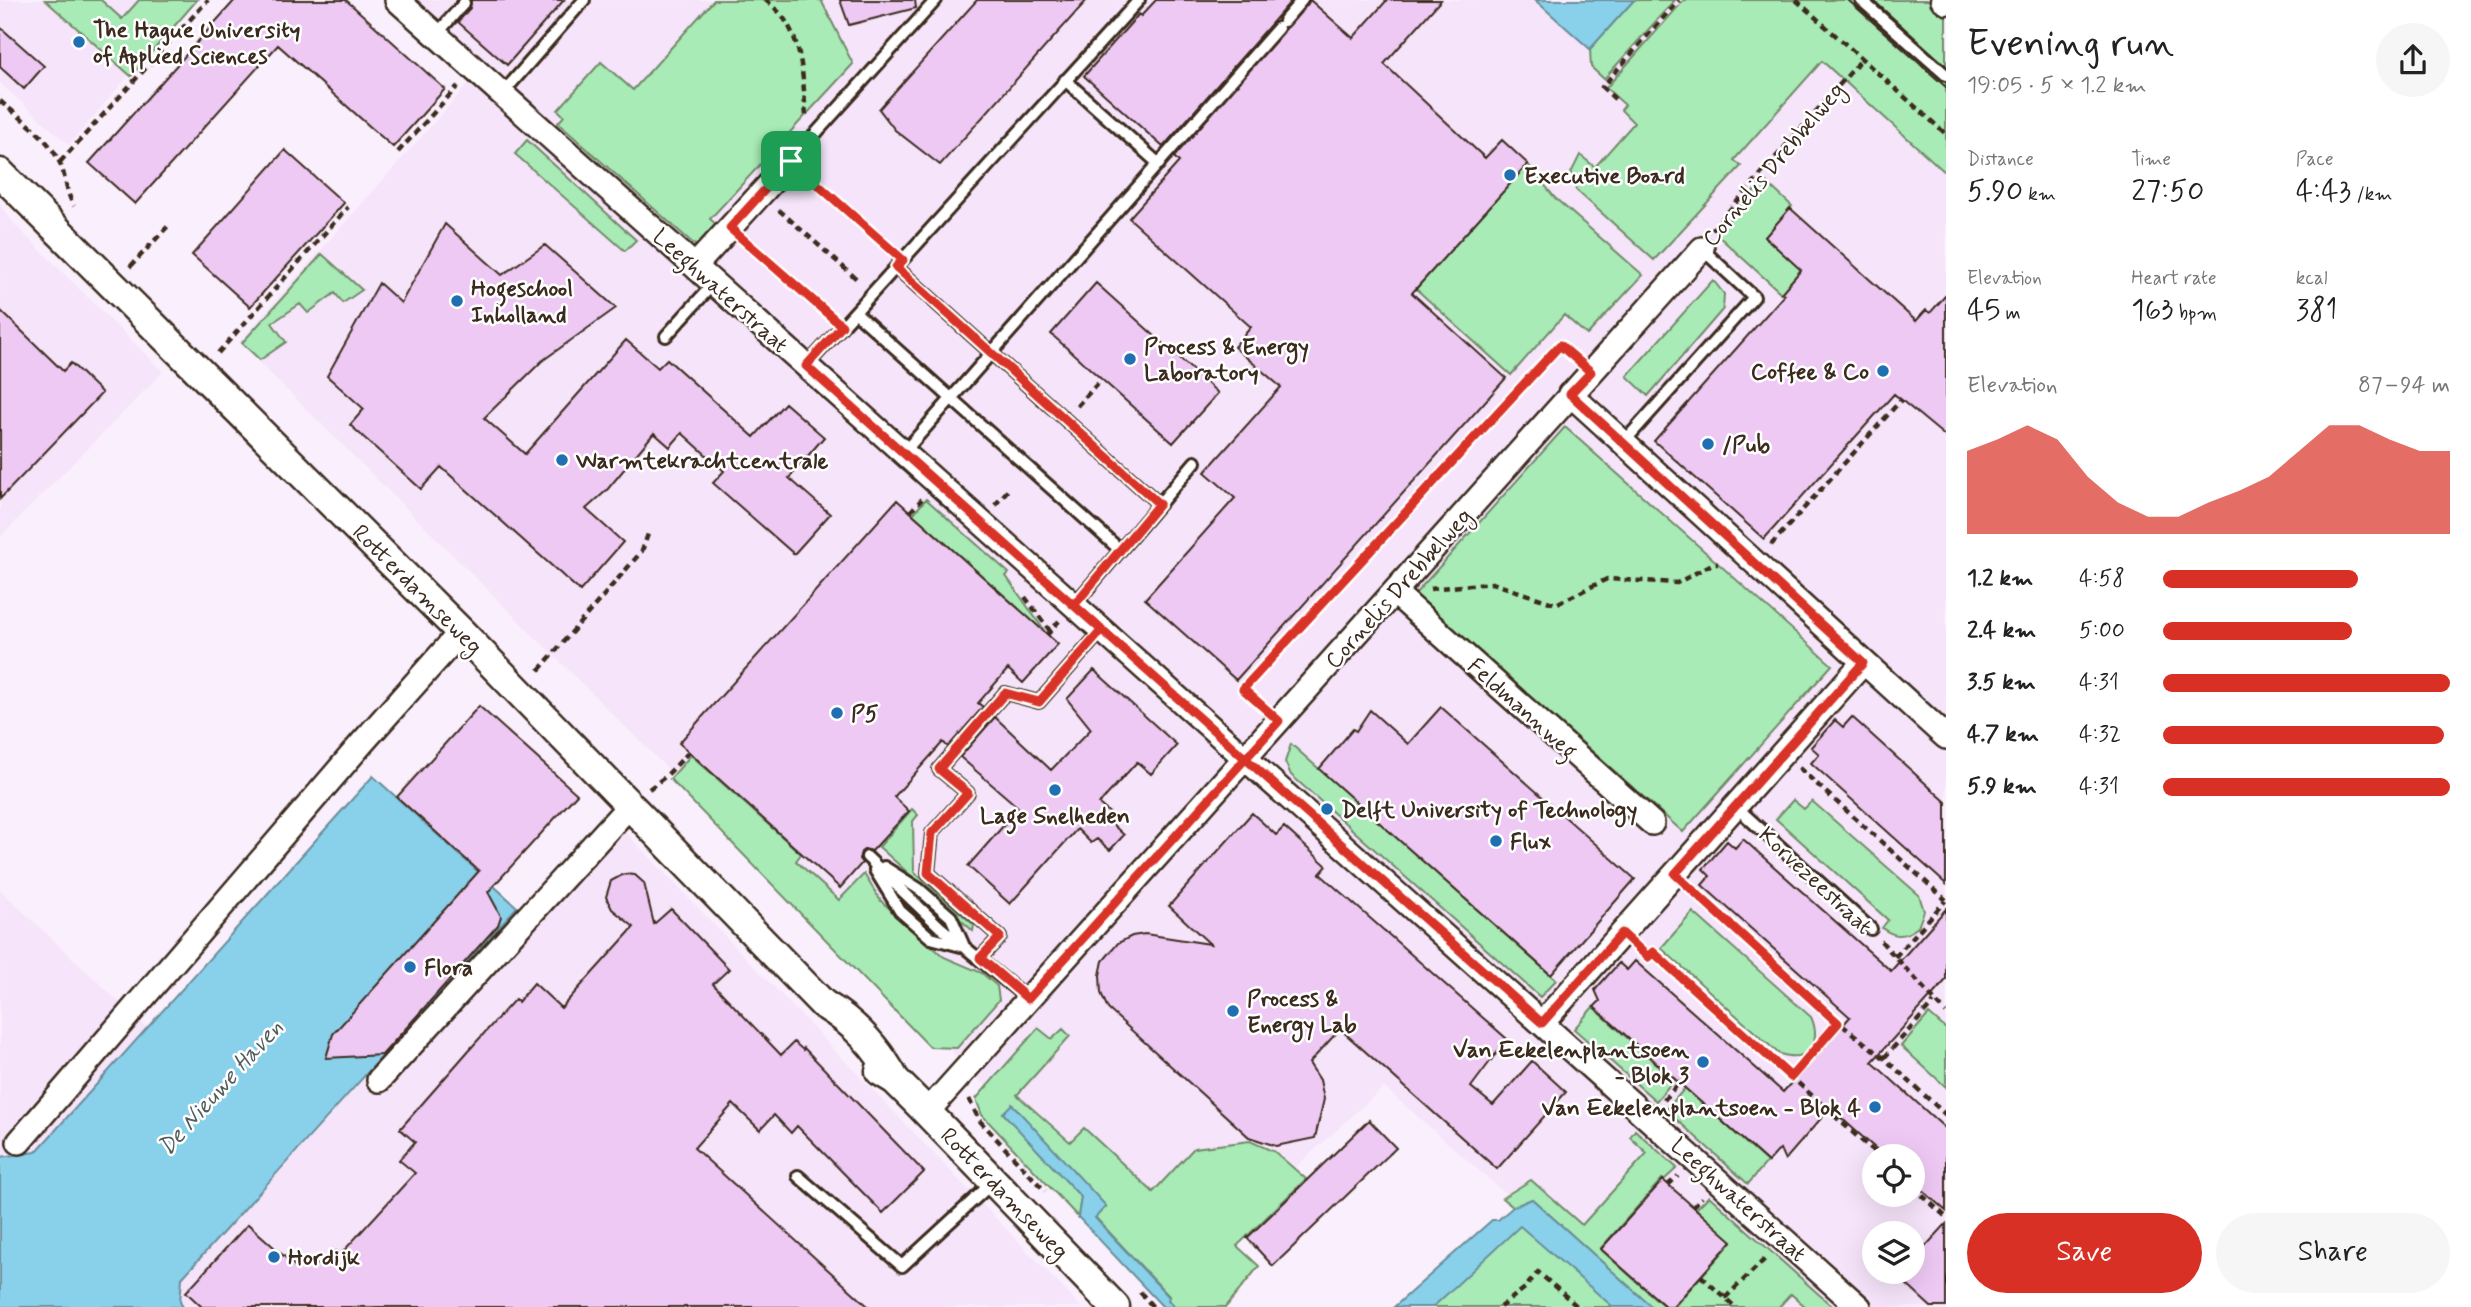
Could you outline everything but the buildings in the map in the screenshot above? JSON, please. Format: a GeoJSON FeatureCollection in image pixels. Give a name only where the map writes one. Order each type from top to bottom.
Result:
{"type":"FeatureCollection","features":[{"type":"Feature","properties":{"kind":"street","name":"Leeghwaterstraat"},"geometry":{"type":"LineString","coordinates":[[397,0],[1859,1307]]}},
{"type":"Feature","properties":{"kind":"street"},"geometry":{"type":"LineString","coordinates":[[1940,0],[1946,5]]}},
{"type":"Feature","properties":{"kind":"street"},"geometry":{"type":"LineString","coordinates":[[695,266],[800,151]]}},
{"type":"Feature","properties":{"kind":"street","name":"Rotterdamseweg"},"geometry":{"type":"LineString","coordinates":[[3,180],[461,632],[823,1004],[833,1028],[868,1065],[895,1080],[1115,1307]]}},
{"type":"Feature","properties":{"kind":"street","name":"Cornelis Drebbelweg"},"geometry":{"type":"LineString","coordinates":[[927,1112],[1279,721],[1402,600],[1570,394],[1702,249]]}},
{"type":"Feature","properties":{"kind":"street"},"geometry":{"type":"LineString","coordinates":[[1570,394],[1946,737]]}},
{"type":"Feature","properties":{"kind":"street","name":"Feldmannweg"},"geometry":{"type":"LineString","coordinates":[[1402,600],[1652,823]]}},
{"type":"Feature","properties":{"kind":"street"},"geometry":{"type":"LineString","coordinates":[[19,1142],[362,743],[461,632]]}},
{"type":"Feature","properties":{"kind":"street"},"geometry":{"type":"LineString","coordinates":[[1542,1023],[1863,663]]}},
{"type":"Feature","properties":{"kind":"street"},"geometry":{"type":"LineString","coordinates":[[379,1080],[629,805]]}},
{"type":"Feature","properties":{"kind":"lane"},"geometry":{"type":"LineString","coordinates":[[502,94],[584,0]]}},
{"type":"Feature","properties":{"kind":"lane"},"geometry":{"type":"LineString","coordinates":[[800,151],[936,0]]}},
{"type":"Feature","properties":{"kind":"lane"},"geometry":{"type":"LineString","coordinates":[[806,366],[1139,0]]}},
{"type":"Feature","properties":{"kind":"lane"},"geometry":{"type":"LineString","coordinates":[[904,453],[1302,0]]}},
{"type":"Feature","properties":{"kind":"lane"},"geometry":{"type":"LineString","coordinates":[[1861,0],[1946,75]]}},
{"type":"Feature","properties":{"kind":"lane"},"geometry":{"type":"LineString","coordinates":[[436,35],[464,3]]}},
{"type":"Feature","properties":{"kind":"lane"},"geometry":{"type":"LineString","coordinates":[[1065,80],[1159,164]]}},
{"type":"Feature","properties":{"kind":"lane"},"geometry":{"type":"LineString","coordinates":[[1623,443],[1754,296],[1702,249]]}},
{"type":"Feature","properties":{"kind":"lane"},"geometry":{"type":"LineString","coordinates":[[899,263],[992,354],[1159,504]]}},
{"type":"Feature","properties":{"kind":"lane"},"geometry":{"type":"LineString","coordinates":[[666,336],[714,283]]}},
{"type":"Feature","properties":{"kind":"lane"},"geometry":{"type":"LineString","coordinates":[[855,312],[1119,549]]}},
{"type":"Feature","properties":{"kind":"lane"},"geometry":{"type":"LineString","coordinates":[[1074,605],[1195,462]]}},
{"type":"Feature","properties":{"kind":"lane"},"geometry":{"type":"LineString","coordinates":[[980,958],[1000,937],[928,873],[932,833],[968,793],[939,769],[1005,693],[1039,702],[1102,630]]}},
{"type":"Feature","properties":{"kind":"lane","name":"Korvezeestraat"},"geometry":{"type":"LineString","coordinates":[[1735,806],[1871,929]]}},
{"type":"Feature","properties":{"kind":"lane"},"geometry":{"type":"LineString","coordinates":[[867,857],[925,913],[1028,999]]}},
{"type":"Feature","properties":{"kind":"lane"},"geometry":{"type":"LineString","coordinates":[[798,1176],[902,1266],[994,1182]]}},
{"type":"Feature","properties":{"kind":"path"},"geometry":{"type":"LineString","coordinates":[[60,162],[208,0]]}},
{"type":"Feature","properties":{"kind":"path"},"geometry":{"type":"LineString","coordinates":[[765,0],[773,2],[798,44],[800,151],[899,263]]}},
{"type":"Feature","properties":{"kind":"path"},"geometry":{"type":"LineString","coordinates":[[1615,99],[1602,87],[1679,0]]}},
{"type":"Feature","properties":{"kind":"path"},"geometry":{"type":"LineString","coordinates":[[1796,0],[1946,134]]}},
{"type":"Feature","properties":{"kind":"path","name":"Cornelis Drebbelweg"},"geometry":{"type":"LineString","coordinates":[[1702,249],[1707,236],[1862,59]]}},
{"type":"Feature","properties":{"kind":"path"},"geometry":{"type":"LineString","coordinates":[[398,152],[451,93]]}},
{"type":"Feature","properties":{"kind":"path"},"geometry":{"type":"LineString","coordinates":[[0,101],[47,142],[60,162],[68,195],[80,218]]}},
{"type":"Feature","properties":{"kind":"path"},"geometry":{"type":"LineString","coordinates":[[761,194],[873,293]]}},
{"type":"Feature","properties":{"kind":"path"},"geometry":{"type":"LineString","coordinates":[[218,354],[348,207]]}},
{"type":"Feature","properties":{"kind":"path"},"geometry":{"type":"LineString","coordinates":[[130,268],[169,225]]}},
{"type":"Feature","properties":{"kind":"path"},"geometry":{"type":"LineString","coordinates":[[730,228],[842,326]]}},
{"type":"Feature","properties":{"kind":"path"},"geometry":{"type":"LineString","coordinates":[[1279,721],[1243,689],[1560,345],[1591,372]]}},
{"type":"Feature","properties":{"kind":"path"},"geometry":{"type":"LineString","coordinates":[[1065,419],[1100,381]]}},
{"type":"Feature","properties":{"kind":"path"},"geometry":{"type":"LineString","coordinates":[[1402,600],[1422,590],[1492,583],[1556,604],[1607,579],[1677,583],[1712,564],[1754,563],[1902,399]]}},
{"type":"Feature","properties":{"kind":"path"},"geometry":{"type":"LineString","coordinates":[[539,670],[642,551],[648,534]]}},
{"type":"Feature","properties":{"kind":"path"},"geometry":{"type":"LineString","coordinates":[[1047,635],[1053,629]]}},
{"type":"Feature","properties":{"kind":"path"},"geometry":{"type":"LineString","coordinates":[[652,786],[666,776],[689,752]]}},
{"type":"Feature","properties":{"kind":"path"},"geometry":{"type":"LineString","coordinates":[[1783,753],[1946,900],[1895,957]]}},
{"type":"Feature","properties":{"kind":"path"},"geometry":{"type":"LineString","coordinates":[[1675,874],[1838,1023],[1884,1058],[1946,1115]]}},
{"type":"Feature","properties":{"kind":"path","name":"Korvezeestraat"},"geometry":{"type":"LineString","coordinates":[[1871,929],[1946,1013]]}},
{"type":"Feature","properties":{"kind":"path"},"geometry":{"type":"LineString","coordinates":[[1622,933],[1648,957],[1653,952],[1866,1144]]}},
{"type":"Feature","properties":{"kind":"path"},"geometry":{"type":"LineString","coordinates":[[1884,1058],[1934,1002]]}},
{"type":"Feature","properties":{"kind":"path"},"geometry":{"type":"LineString","coordinates":[[1791,1077],[1838,1023]]}},
{"type":"Feature","properties":{"kind":"path","name":"Rotterdamseweg"},"geometry":{"type":"LineString","coordinates":[[955,1081],[963,1089],[979,1120],[1054,1200]]}},
{"type":"Feature","properties":{"kind":"path"},"geometry":{"type":"LineString","coordinates":[[1925,1198],[1946,1217]]}},
{"type":"Feature","properties":{"kind":"path"},"geometry":{"type":"LineString","coordinates":[[1725,1298],[1784,1240]]}},
{"type":"Feature","properties":{"kind":"path"},"geometry":{"type":"LineString","coordinates":[[1500,1307],[1525,1289],[1538,1272],[1578,1307]]}},
{"type":"Feature","properties":{"kind":"path"},"geometry":{"type":"LineString","coordinates":[[1701,1276],[1735,1307]]}},
{"type":"Feature","properties":{"kind":"path"},"geometry":{"type":"LineString","coordinates":[[1135,1288],[1153,1307]]}},
{"type":"Feature","properties":{"kind":"shaded area","name":"The Hague University of Applied Sciences"},"geometry":{"type":"Polygon","coordinates":[[[0,0],[193,0],[69,145],[0,83],[0,0]]]}},
{"type":"Feature","properties":{"kind":"shaded area","name":"Delft University of Technology"},"geometry":{"type":"Polygon","coordinates":[[[382,0],[1946,0],[1946,1307],[1635,1307],[1384,1087],[1176,1275],[239,342],[472,80],[382,0]]]}},
{"type":"Feature","properties":{"kind":"shaded area"},"geometry":{"type":"Polygon","coordinates":[[[0,205],[15,225],[163,372],[0,537],[0,205]]]}},
{"type":"Feature","properties":{"kind":"shaded area"},"geometry":{"type":"Polygon","coordinates":[[[424,830],[532,928],[625,832],[1081,1307],[0,1307],[0,890],[200,1078],[424,830]]]}},
{"type":"Feature","properties":{"kind":"green space"},"geometry":{"type":"Polygon","coordinates":[[[45,0],[101,0],[122,19],[139,0],[197,0],[131,76],[45,0]]]}},
{"type":"Feature","properties":{"kind":"green space"},"geometry":{"type":"Polygon","coordinates":[[[714,0],[821,0],[853,64],[710,219],[717,225],[697,247],[558,123],[564,116],[558,110],[601,62],[633,90],[714,0]]]}},
{"type":"Feature","properties":{"kind":"green space"},"geometry":{"type":"Polygon","coordinates":[[[1634,0],[1675,0],[1604,79],[1591,67],[1590,49],[1634,0]]]}},
{"type":"Feature","properties":{"kind":"green space"},"geometry":{"type":"Polygon","coordinates":[[[1684,0],[1946,0],[1946,173],[1822,61],[1734,160],[1741,166],[1654,260],[1576,190],[1571,173],[1580,155],[1595,167],[1634,123],[1621,110],[1625,105],[1606,88],[1684,0]]]}},
{"type":"Feature","properties":{"kind":"green space"},"geometry":{"type":"Polygon","coordinates":[[[527,140],[636,240],[625,251],[515,154],[527,140]]]}},
{"type":"Feature","properties":{"kind":"green space"},"geometry":{"type":"Polygon","coordinates":[[[1528,164],[1555,198],[1643,275],[1587,335],[1564,315],[1511,375],[1416,289],[1528,164]]]}},
{"type":"Feature","properties":{"kind":"green space"},"geometry":{"type":"Polygon","coordinates":[[[1764,180],[1792,206],[1765,237],[1801,270],[1781,293],[1716,234],[1764,180]]]}},
{"type":"Feature","properties":{"kind":"green space"},"geometry":{"type":"Polygon","coordinates":[[[322,254],[362,290],[343,303],[335,293],[308,313],[300,304],[272,323],[286,342],[260,360],[242,343],[322,254]]]}},
{"type":"Feature","properties":{"kind":"green space"},"geometry":{"type":"Polygon","coordinates":[[[1713,280],[1724,294],[1723,309],[1648,396],[1627,376],[1713,280]]]}},
{"type":"Feature","properties":{"kind":"green space"},"geometry":{"type":"Polygon","coordinates":[[[1565,427],[1832,665],[1683,832],[1415,594],[1565,427]]]}},
{"type":"Feature","properties":{"kind":"green space"},"geometry":{"type":"Polygon","coordinates":[[[926,499],[1009,573],[1006,576],[1046,633],[913,514],[926,499]]]}},
{"type":"Feature","properties":{"kind":"green space"},"geometry":{"type":"Polygon","coordinates":[[[1291,744],[1556,980],[1540,997],[1291,775],[1285,762],[1291,744]]]}},
{"type":"Feature","properties":{"kind":"green space"},"geometry":{"type":"Polygon","coordinates":[[[691,755],[801,854],[796,861],[839,900],[864,874],[881,901],[944,957],[982,973],[997,986],[999,1000],[957,1048],[930,1047],[670,779],[691,755]]]}},
{"type":"Feature","properties":{"kind":"green space"},"geometry":{"type":"Polygon","coordinates":[[[1793,800],[1804,809],[1812,801],[1919,895],[1924,911],[1918,927],[1900,935],[1882,928],[1888,920],[1776,819],[1793,800]]]}},
{"type":"Feature","properties":{"kind":"green space"},"geometry":{"type":"Polygon","coordinates":[[[912,809],[918,815],[913,821],[914,872],[974,925],[973,931],[879,847],[912,809]]]}},
{"type":"Feature","properties":{"kind":"green space"},"geometry":{"type":"Polygon","coordinates":[[[1693,912],[1811,1017],[1815,1035],[1810,1049],[1804,1054],[1788,1056],[1778,1053],[1661,948],[1693,912]]]}},
{"type":"Feature","properties":{"kind":"green space"},"geometry":{"type":"Polygon","coordinates":[[[1593,1007],[1674,1080],[1656,1101],[1574,1029],[1593,1007]]]}},
{"type":"Feature","properties":{"kind":"green space"},"geometry":{"type":"Polygon","coordinates":[[[1929,1014],[1946,1029],[1946,1087],[1901,1046],[1929,1014]]]}},
{"type":"Feature","properties":{"kind":"green space"},"geometry":{"type":"Polygon","coordinates":[[[1038,1028],[1052,1039],[1063,1029],[1070,1036],[1017,1095],[1070,1142],[1084,1128],[1153,1192],[1194,1148],[1250,1141],[1275,1152],[1306,1179],[1237,1246],[1259,1266],[1226,1307],[1174,1307],[1168,1300],[1169,1296],[1095,1217],[1106,1207],[1012,1105],[1003,1113],[1081,1197],[1078,1217],[982,1115],[976,1099],[1038,1028]]]}},
{"type":"Feature","properties":{"kind":"green space"},"geometry":{"type":"Polygon","coordinates":[[[1685,1088],[1767,1162],[1748,1184],[1666,1110],[1685,1088]]]}},
{"type":"Feature","properties":{"kind":"green space"},"geometry":{"type":"Polygon","coordinates":[[[1635,1130],[1677,1168],[1662,1179],[1600,1249],[1665,1307],[1652,1307],[1532,1199],[1513,1207],[1502,1198],[1531,1180],[1582,1225],[1647,1153],[1630,1137],[1635,1130]]]}},
{"type":"Feature","properties":{"kind":"green space"},"geometry":{"type":"Polygon","coordinates":[[[1709,1196],[1833,1307],[1806,1307],[1791,1294],[1779,1307],[1674,1307],[1732,1242],[1696,1209],[1709,1196]]]}},
{"type":"Feature","properties":{"kind":"green space"},"geometry":{"type":"Polygon","coordinates":[[[1525,1211],[1635,1307],[1416,1307],[1525,1211]]]}},
{"type":"Feature","properties":{"kind":"water"},"geometry":{"type":"Polygon","coordinates":[[[1535,0],[1634,0],[1590,49],[1535,0]]]}},
{"type":"Feature","properties":{"kind":"water","name":"De Nieuwe Haven"},"geometry":{"type":"Polygon","coordinates":[[[373,776],[517,907],[182,1278],[180,1302],[183,1307],[0,1307],[0,1157],[36,1152],[373,776]]]}},
{"type":"Feature","properties":{"kind":"water"},"geometry":{"type":"Polygon","coordinates":[[[1012,1104],[1106,1206],[1095,1218],[1169,1297],[1168,1300],[1174,1307],[1163,1307],[1078,1217],[1081,1197],[1003,1113],[1012,1104]]]}},
{"type":"Feature","properties":{"kind":"water"},"geometry":{"type":"Polygon","coordinates":[[[1532,1199],[1652,1307],[1613,1307],[1520,1226],[1433,1307],[1394,1307],[1492,1220],[1498,1220],[1513,1207],[1532,1199]]]}},
{"type":"Feature","properties":{"kind":"tram line"},"geometry":{"type":"LineString","coordinates":[[1848,0],[1946,87]]}},
{"type":"Feature","properties":{"kind":"tram line"},"geometry":{"type":"LineString","coordinates":[[1873,0],[1946,66]]}},
{"type":"Feature","properties":{"kind":"place","name":"The Hague University of Applied Sciences"},"geometry":{"type":"Point","coordinates":[79,42]}},
{"type":"Feature","properties":{"kind":"place","name":"Executive Board"},"geometry":{"type":"Point","coordinates":[1510,175]}},
{"type":"Feature","properties":{"kind":"place","name":"Hogeschool Inholland"},"geometry":{"type":"Point","coordinates":[457,301]}},
{"type":"Feature","properties":{"kind":"place","name":"Process & Energy Laboratory"},"geometry":{"type":"Point","coordinates":[1130,359]}},
{"type":"Feature","properties":{"kind":"place","name":"Coffee & Co"},"geometry":{"type":"Point","coordinates":[1883,371]}},
{"type":"Feature","properties":{"kind":"place","name":"/Pub"},"geometry":{"type":"Point","coordinates":[1708,444]}},
{"type":"Feature","properties":{"kind":"place","name":"Warmtekrachtcentrale"},"geometry":{"type":"Point","coordinates":[562,460]}},
{"type":"Feature","properties":{"kind":"place","name":"P5"},"geometry":{"type":"Point","coordinates":[837,713]}},
{"type":"Feature","properties":{"kind":"place","name":"Lage Snelheden"},"geometry":{"type":"Point","coordinates":[1055,790]}},
{"type":"Feature","properties":{"kind":"place","name":"Delft University of Technology"},"geometry":{"type":"Point","coordinates":[1327,809]}},
{"type":"Feature","properties":{"kind":"place","name":"Flux"},"geometry":{"type":"Point","coordinates":[1496,841]}},
{"type":"Feature","properties":{"kind":"place","name":"Flora"},"geometry":{"type":"Point","coordinates":[410,967]}},
{"type":"Feature","properties":{"kind":"place","name":"Process & Energy Lab"},"geometry":{"type":"Point","coordinates":[1233,1011]}},
{"type":"Feature","properties":{"kind":"place","name":"Van Eekelenplantsoen - Blok 3"},"geometry":{"type":"Point","coordinates":[1703,1062]}},
{"type":"Feature","properties":{"kind":"place","name":"Van Eekelenplantsoen - Blok 4"},"geometry":{"type":"Point","coordinates":[1875,1107]}},
{"type":"Feature","properties":{"kind":"place","name":"Hordijk"},"geometry":{"type":"Point","coordinates":[274,1257]}},
{"type":"Feature","properties":{"kind":"route"},"geometry":{"type":"LineString","coordinates":[[791,161],[730,228],[842,326],[806,366],[937,482],[1026,563],[1074,605],[1246,758],[1542,1023],[1622,933],[1648,957],[1653,952],[1791,1077],[1838,1023],[1675,874],[1863,663],[1570,394],[1591,372],[1560,345],[1243,689],[1279,721],[1246,758],[1028,999],[980,958],[1000,937],[928,873],[932,833],[968,793],[939,769],[1005,693],[1039,702],[1102,630],[1074,605],[1159,504],[896,267],[903,260],[791,161]]}}]}
